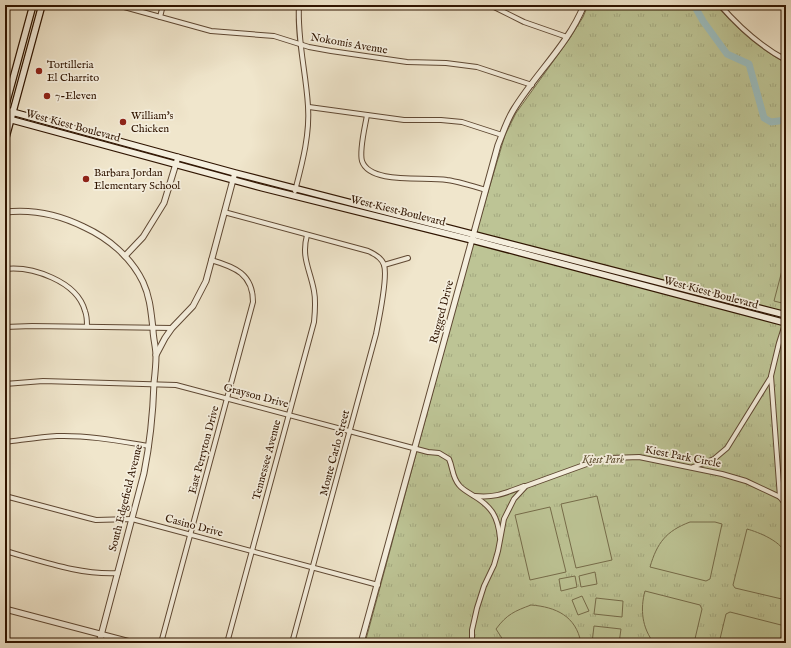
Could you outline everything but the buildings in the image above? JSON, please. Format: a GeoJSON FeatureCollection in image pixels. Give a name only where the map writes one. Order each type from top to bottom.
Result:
{"type":"FeatureCollection","features":[{"type":"Feature","properties":{"kind":"main road"},"geometry":{"type":"LineString","coordinates":[[5,109],[33,5]]}},
{"type":"Feature","properties":{"kind":"main road"},"geometry":{"type":"LineString","coordinates":[[5,140],[8,119],[13,113],[42,5]]}},
{"type":"Feature","properties":{"kind":"main road"},"geometry":{"type":"LineString","coordinates":[[20,55],[28,58]]}},
{"type":"Feature","properties":{"kind":"main road","name":"West Kiest Boulevard"},"geometry":{"type":"LineString","coordinates":[[5,109],[13,113],[235,173],[786,314]]}},
{"type":"Feature","properties":{"kind":"main road","name":"West Kiest Boulevard"},"geometry":{"type":"LineString","coordinates":[[8,119],[233,180],[472,240],[786,322]]}},
{"type":"Feature","properties":{"kind":"main road"},"geometry":{"type":"LineString","coordinates":[[91,141],[93,134]]}},
{"type":"Feature","properties":{"kind":"main road"},"geometry":{"type":"LineString","coordinates":[[134,153],[136,146]]}},
{"type":"Feature","properties":{"kind":"main road"},"geometry":{"type":"LineString","coordinates":[[382,217],[384,210]]}},
{"type":"Feature","properties":{"kind":"street","name":"Nokomis Avenue"},"geometry":{"type":"LineString","coordinates":[[116,5],[211,31],[262,34],[331,51],[407,62],[462,64],[505,75],[532,85]]}},
{"type":"Feature","properties":{"kind":"street"},"geometry":{"type":"LineString","coordinates":[[160,17],[163,5]]}},
{"type":"Feature","properties":{"kind":"street"},"geometry":{"type":"LineString","coordinates":[[294,195],[308,128],[308,107],[301,44],[299,5]]}},
{"type":"Feature","properties":{"kind":"street"},"geometry":{"type":"LineString","coordinates":[[411,5],[429,5]]}},
{"type":"Feature","properties":{"kind":"street"},"geometry":{"type":"LineString","coordinates":[[490,5],[524,22],[567,37]]}},
{"type":"Feature","properties":{"kind":"street","name":"Rugged Drive"},"geometry":{"type":"LineString","coordinates":[[361,643],[473,234],[502,135],[514,109],[567,37],[584,5]]}},
{"type":"Feature","properties":{"kind":"street"},"geometry":{"type":"LineString","coordinates":[[720,5],[738,26],[751,37],[786,60]]}},
{"type":"Feature","properties":{"kind":"street"},"geometry":{"type":"LineString","coordinates":[[308,107],[404,120],[440,120],[462,122],[502,135]]}},
{"type":"Feature","properties":{"kind":"street"},"geometry":{"type":"LineString","coordinates":[[367,115],[361,159],[367,169],[372,173],[399,178],[447,180],[486,190]]}},
{"type":"Feature","properties":{"kind":"street"},"geometry":{"type":"LineString","coordinates":[[125,256],[143,237],[164,203],[177,165],[178,157]]}},
{"type":"Feature","properties":{"kind":"street","name":"South Edgefield Avenue"},"geometry":{"type":"LineString","coordinates":[[156,356],[172,328],[187,314],[198,298],[206,281],[235,173]]}},
{"type":"Feature","properties":{"kind":"street","name":"South Edgefield Avenue"},"geometry":{"type":"LineString","coordinates":[[5,212],[34,212],[65,219],[92,231],[107,240],[125,256],[136,269],[146,289],[152,311],[156,356],[149,446],[144,473],[99,643]]}},
{"type":"Feature","properties":{"kind":"street"},"geometry":{"type":"LineString","coordinates":[[224,212],[373,253],[384,265],[408,258]]}},
{"type":"Feature","properties":{"kind":"street","name":"Tennessee Avenue"},"geometry":{"type":"LineString","coordinates":[[227,643],[314,322],[314,292],[305,254],[307,235]]}},
{"type":"Feature","properties":{"kind":"street","name":"East Perryton Drive"},"geometry":{"type":"LineString","coordinates":[[161,643],[252,309],[253,293],[245,276],[238,270],[228,265],[211,260]]}},
{"type":"Feature","properties":{"kind":"street","name":"Monte Carlo Street"},"geometry":{"type":"LineString","coordinates":[[292,643],[376,334],[385,277],[384,265]]}},
{"type":"Feature","properties":{"kind":"street"},"geometry":{"type":"LineString","coordinates":[[5,269],[15,268],[36,271],[52,277],[81,300],[86,311],[87,326]]}},
{"type":"Feature","properties":{"kind":"street"},"geometry":{"type":"LineString","coordinates":[[780,497],[771,376],[779,342],[786,322]]}},
{"type":"Feature","properties":{"kind":"street"},"geometry":{"type":"LineString","coordinates":[[5,327],[87,326],[172,328]]}},
{"type":"Feature","properties":{"kind":"street"},"geometry":{"type":"LineString","coordinates":[[692,467],[714,459],[727,448],[771,376]]}},
{"type":"Feature","properties":{"kind":"street","name":"Grayson Drive"},"geometry":{"type":"LineString","coordinates":[[5,384],[43,382],[176,385],[415,448],[440,453],[450,462],[454,478],[458,484],[464,490],[475,496],[494,514],[499,528],[500,538]]}},
{"type":"Feature","properties":{"kind":"street"},"geometry":{"type":"LineString","coordinates":[[5,442],[32,438],[64,436],[98,438],[149,446]]}},
{"type":"Feature","properties":{"kind":"street","name":"Kiest Park Circle"},"geometry":{"type":"LineString","coordinates":[[472,643],[472,630],[477,608],[484,586],[494,565],[506,512],[514,499],[526,486],[581,465],[611,458],[639,457],[692,467],[746,481],[780,497],[786,505]]}},
{"type":"Feature","properties":{"kind":"street"},"geometry":{"type":"LineString","coordinates":[[475,496],[495,496],[526,486]]}},
{"type":"Feature","properties":{"kind":"street","name":"Casino Drive"},"geometry":{"type":"LineString","coordinates":[[5,496],[96,520],[132,519],[378,584]]}},
{"type":"Feature","properties":{"kind":"street"},"geometry":{"type":"LineString","coordinates":[[5,551],[79,570],[118,573]]}},
{"type":"Feature","properties":{"kind":"street"},"geometry":{"type":"LineString","coordinates":[[5,609],[134,643]]}},
{"type":"Feature","properties":{"kind":"green space","name":"Kiest Park"},"geometry":{"type":"Polygon","coordinates":[[[588,5],[716,5],[748,37],[766,51],[786,63],[786,643],[365,643],[473,243],[505,135],[516,113],[570,38],[583,17],[588,5]]]}},
{"type":"Feature","properties":{"kind":"green space"},"geometry":{"type":"Polygon","coordinates":[[[786,259],[786,304],[774,301],[786,259]]]}},
{"type":"Feature","properties":{"kind":"green space"},"geometry":{"type":"Polygon","coordinates":[[[597,496],[612,560],[576,568],[561,504],[597,496]]]}},
{"type":"Feature","properties":{"kind":"green space"},"geometry":{"type":"Polygon","coordinates":[[[550,507],[566,572],[530,580],[515,515],[550,507]]]}},
{"type":"Feature","properties":{"kind":"green space"},"geometry":{"type":"Polygon","coordinates":[[[690,522],[715,522],[722,524],[710,579],[706,581],[650,567],[659,545],[664,539],[675,529],[690,522]]]}},
{"type":"Feature","properties":{"kind":"green space"},"geometry":{"type":"Polygon","coordinates":[[[747,529],[770,538],[781,546],[784,551],[787,567],[786,600],[735,588],[733,585],[747,529]]]}},
{"type":"Feature","properties":{"kind":"green space"},"geometry":{"type":"Polygon","coordinates":[[[595,572],[597,584],[581,587],[579,576],[595,572]]]}},
{"type":"Feature","properties":{"kind":"green space"},"geometry":{"type":"Polygon","coordinates":[[[575,576],[577,587],[561,591],[559,579],[575,576]]]}},
{"type":"Feature","properties":{"kind":"green space"},"geometry":{"type":"Polygon","coordinates":[[[645,591],[700,605],[702,609],[694,643],[654,643],[647,631],[643,618],[642,611],[645,591]]]}},
{"type":"Feature","properties":{"kind":"green space"},"geometry":{"type":"Polygon","coordinates":[[[582,596],[589,611],[578,615],[572,600],[582,596]]]}},
{"type":"Feature","properties":{"kind":"green space"},"geometry":{"type":"Polygon","coordinates":[[[596,598],[623,601],[622,617],[594,614],[596,598]]]}},
{"type":"Feature","properties":{"kind":"green space"},"geometry":{"type":"Polygon","coordinates":[[[531,605],[549,608],[564,615],[575,626],[581,643],[505,643],[496,629],[512,614],[531,605]]]}},
{"type":"Feature","properties":{"kind":"green space"},"geometry":{"type":"Polygon","coordinates":[[[730,612],[785,626],[779,643],[719,643],[726,614],[730,612]]]}},
{"type":"Feature","properties":{"kind":"green space"},"geometry":{"type":"Polygon","coordinates":[[[594,626],[621,629],[619,643],[592,643],[594,626]]]}},
{"type":"Feature","properties":{"kind":"waterway"},"geometry":{"type":"LineString","coordinates":[[694,5],[703,21],[727,54],[749,64],[764,118],[771,122],[786,120]]}},
{"type":"Feature","properties":{"kind":"place","name":"Tortilleria El Charrito"},"geometry":{"type":"Point","coordinates":[39,71]}},
{"type":"Feature","properties":{"kind":"place","name":"7-Eleven"},"geometry":{"type":"Point","coordinates":[47,96]}},
{"type":"Feature","properties":{"kind":"place","name":"William's Chicken"},"geometry":{"type":"Point","coordinates":[123,122]}},
{"type":"Feature","properties":{"kind":"place","name":"Barbara Jordan Elementary School"},"geometry":{"type":"Point","coordinates":[86,179]}}]}
